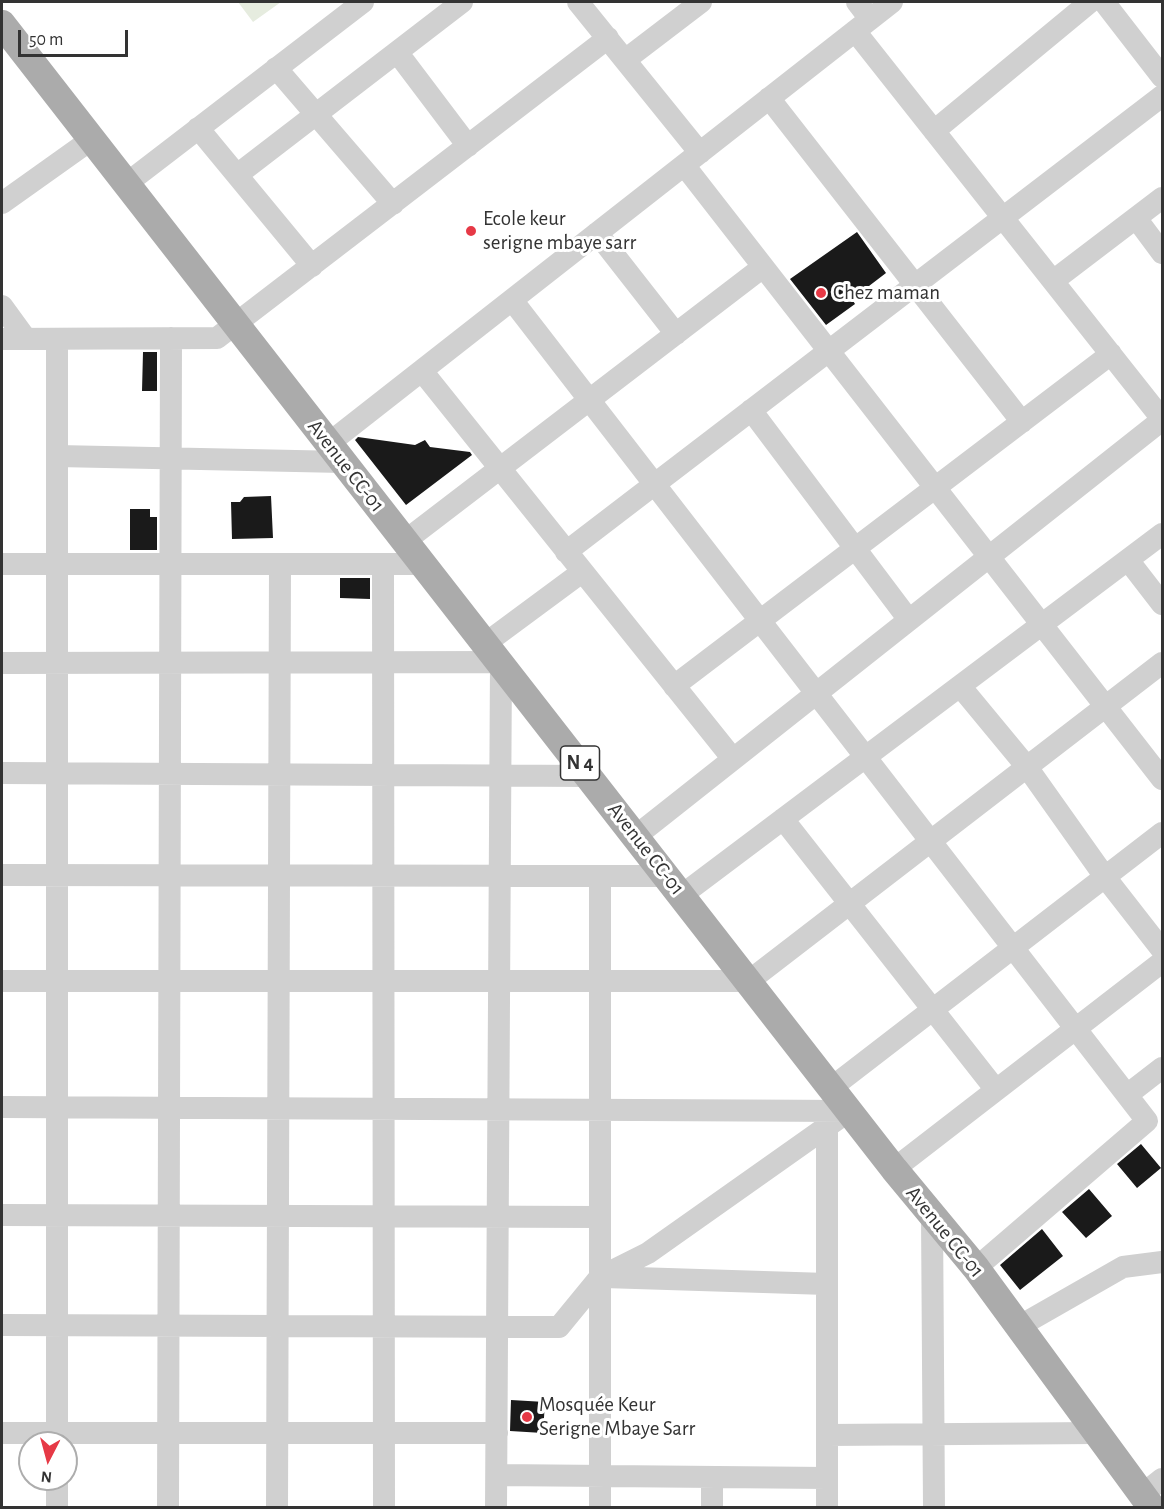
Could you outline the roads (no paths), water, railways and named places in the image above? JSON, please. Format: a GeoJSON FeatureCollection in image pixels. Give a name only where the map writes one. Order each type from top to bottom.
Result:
{"type":"FeatureCollection","features":[{"type":"Feature","properties":{"kind":"main road","name":"Avenue CC-01"},"geometry":{"type":"LineString","coordinates":[[2,24],[494,652],[831,1088],[838,1119],[894,1169],[976,1268],[1096,1433],[1153,1493]]}},
{"type":"Feature","properties":{"kind":"street"},"geometry":{"type":"LineString","coordinates":[[126,184],[363,2]]}},
{"type":"Feature","properties":{"kind":"street"},"geometry":{"type":"LineString","coordinates":[[237,175],[462,2]]}},
{"type":"Feature","properties":{"kind":"street"},"geometry":{"type":"LineString","coordinates":[[578,2],[625,60],[763,267],[1162,778]]}},
{"type":"Feature","properties":{"kind":"street"},"geometry":{"type":"LineString","coordinates":[[625,60],[700,2]]}},
{"type":"Feature","properties":{"kind":"street"},"geometry":{"type":"LineString","coordinates":[[58,456],[171,458],[336,453],[422,371],[769,98],[860,17],[892,2]]}},
{"type":"Feature","properties":{"kind":"street"},"geometry":{"type":"LineString","coordinates":[[934,131],[1090,2]]}},
{"type":"Feature","properties":{"kind":"street"},"geometry":{"type":"LineString","coordinates":[[1104,2],[1162,77]]}},
{"type":"Feature","properties":{"kind":"street"},"geometry":{"type":"LineString","coordinates":[[636,836],[1162,420],[934,131],[860,17]]}},
{"type":"Feature","properties":{"kind":"street"},"geometry":{"type":"LineString","coordinates":[[2,339],[217,338],[608,38]]}},
{"type":"Feature","properties":{"kind":"street"},"geometry":{"type":"LineString","coordinates":[[396,52],[468,146]]}},
{"type":"Feature","properties":{"kind":"street"},"geometry":{"type":"LineString","coordinates":[[276,68],[393,204]]}},
{"type":"Feature","properties":{"kind":"street"},"geometry":{"type":"LineString","coordinates":[[566,552],[1162,96]]}},
{"type":"Feature","properties":{"kind":"street"},"geometry":{"type":"LineString","coordinates":[[769,98],[1022,422]]}},
{"type":"Feature","properties":{"kind":"street"},"geometry":{"type":"LineString","coordinates":[[198,128],[312,266]]}},
{"type":"Feature","properties":{"kind":"street"},"geometry":{"type":"LineString","coordinates":[[2,203],[92,139]]}},
{"type":"Feature","properties":{"kind":"street"},"geometry":{"type":"LineString","coordinates":[[1053,281],[1162,198]]}},
{"type":"Feature","properties":{"kind":"street"},"geometry":{"type":"LineString","coordinates":[[1136,218],[1162,253]]}},
{"type":"Feature","properties":{"kind":"street"},"geometry":{"type":"LineString","coordinates":[[597,233],[676,334]]}},
{"type":"Feature","properties":{"kind":"street"},"geometry":{"type":"LineString","coordinates":[[405,541],[763,267]]}},
{"type":"Feature","properties":{"kind":"street"},"geometry":{"type":"LineString","coordinates":[[512,300],[1147,1121],[976,1268]]}},
{"type":"Feature","properties":{"kind":"street"},"geometry":{"type":"LineString","coordinates":[[2,306],[26,339]]}},
{"type":"Feature","properties":{"kind":"street"},"geometry":{"type":"LineString","coordinates":[[168,1508],[171,338]]}},
{"type":"Feature","properties":{"kind":"street"},"geometry":{"type":"LineString","coordinates":[[57,339],[57,1431]]}},
{"type":"Feature","properties":{"kind":"street"},"geometry":{"type":"LineString","coordinates":[[674,686],[1111,354]]}},
{"type":"Feature","properties":{"kind":"street"},"geometry":{"type":"LineString","coordinates":[[422,371],[733,759]]}},
{"type":"Feature","properties":{"kind":"street"},"geometry":{"type":"LineString","coordinates":[[751,410],[909,620]]}},
{"type":"Feature","properties":{"kind":"street"},"geometry":{"type":"LineString","coordinates":[[2,874],[600,876],[674,886],[783,819],[1162,534]]}},
{"type":"Feature","properties":{"kind":"street"},"geometry":{"type":"LineString","coordinates":[[1128,560],[1162,604]]}},
{"type":"Feature","properties":{"kind":"street"},"geometry":{"type":"LineString","coordinates":[[2,564],[423,564]]}},
{"type":"Feature","properties":{"kind":"street"},"geometry":{"type":"LineString","coordinates":[[277,1508],[280,564]]}},
{"type":"Feature","properties":{"kind":"street"},"geometry":{"type":"LineString","coordinates":[[383,564],[384,1508]]}},
{"type":"Feature","properties":{"kind":"street"},"geometry":{"type":"LineString","coordinates":[[2,663],[383,662],[494,652],[582,572]]}},
{"type":"Feature","properties":{"kind":"street"},"geometry":{"type":"LineString","coordinates":[[494,652],[501,776],[496,1508]]}},
{"type":"Feature","properties":{"kind":"street"},"geometry":{"type":"LineString","coordinates":[[2,981],[749,981],[1162,663]]}},
{"type":"Feature","properties":{"kind":"street"},"geometry":{"type":"LineString","coordinates":[[960,686],[1027,767],[1105,877],[1162,950]]}},
{"type":"Feature","properties":{"kind":"street"},"geometry":{"type":"LineString","coordinates":[[2,773],[590,776]]}},
{"type":"Feature","properties":{"kind":"street"},"geometry":{"type":"LineString","coordinates":[[783,819],[996,1090]]}},
{"type":"Feature","properties":{"kind":"street"},"geometry":{"type":"LineString","coordinates":[[831,1088],[1162,833]]}},
{"type":"Feature","properties":{"kind":"street"},"geometry":{"type":"LineString","coordinates":[[600,876],[600,1508]]}},
{"type":"Feature","properties":{"kind":"street"},"geometry":{"type":"LineString","coordinates":[[894,1169],[1162,962]]}},
{"type":"Feature","properties":{"kind":"street"},"geometry":{"type":"LineString","coordinates":[[1127,1095],[1162,1068]]}},
{"type":"Feature","properties":{"kind":"street"},"geometry":{"type":"LineString","coordinates":[[2,1107],[600,1110],[838,1119]]}},
{"type":"Feature","properties":{"kind":"street"},"geometry":{"type":"LineString","coordinates":[[2,1325],[559,1327],[600,1277],[648,1254],[838,1119]]}},
{"type":"Feature","properties":{"kind":"street"},"geometry":{"type":"LineString","coordinates":[[827,1508],[827,1284],[838,1119]]}},
{"type":"Feature","properties":{"kind":"street"},"geometry":{"type":"LineString","coordinates":[[2,1215],[600,1217]]}},
{"type":"Feature","properties":{"kind":"street"},"geometry":{"type":"LineString","coordinates":[[932,1216],[934,1508]]}},
{"type":"Feature","properties":{"kind":"street"},"geometry":{"type":"LineString","coordinates":[[1018,1327],[1123,1267],[1162,1262]]}},
{"type":"Feature","properties":{"kind":"street"},"geometry":{"type":"LineString","coordinates":[[600,1277],[827,1284]]}},
{"type":"Feature","properties":{"kind":"street"},"geometry":{"type":"LineString","coordinates":[[2,1433],[18,1434]]}},
{"type":"Feature","properties":{"kind":"street"},"geometry":{"type":"LineString","coordinates":[[78,1437],[168,1433],[497,1433]]}},
{"type":"Feature","properties":{"kind":"street"},"geometry":{"type":"LineString","coordinates":[[827,1435],[1096,1433]]}},
{"type":"Feature","properties":{"kind":"street"},"geometry":{"type":"LineString","coordinates":[[496,1475],[827,1478]]}},
{"type":"Feature","properties":{"kind":"street"},"geometry":{"type":"LineString","coordinates":[[712,1477],[712,1508]]}},
{"type":"Feature","properties":{"kind":"street"},"geometry":{"type":"LineString","coordinates":[[57,1491],[57,1508]]}},
{"type":"Feature","properties":{"kind":"place","name":"Ecole keur serigne mbaye sarr"},"geometry":{"type":"Point","coordinates":[471,231]}},
{"type":"Feature","properties":{"kind":"place","name":"Chez maman"},"geometry":{"type":"Point","coordinates":[821,293]}},
{"type":"Feature","properties":{"kind":"place","name":"Mosquée Keur Serigne Mbaye Sarr"},"geometry":{"type":"Point","coordinates":[527,1417]}}]}
